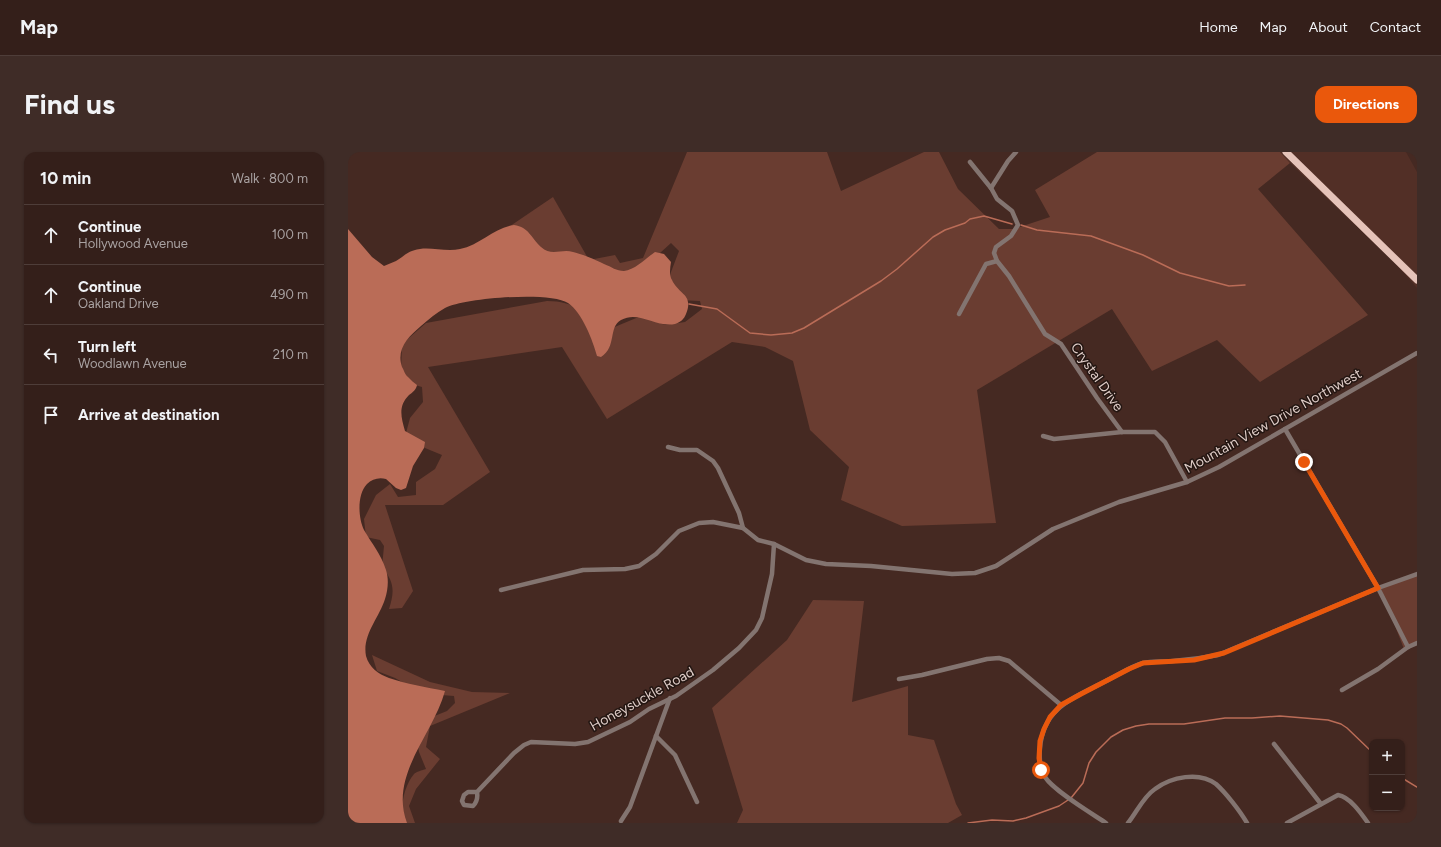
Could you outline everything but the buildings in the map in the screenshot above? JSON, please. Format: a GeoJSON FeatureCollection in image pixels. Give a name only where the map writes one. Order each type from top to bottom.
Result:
{"type":"FeatureCollection","features":[{"type":"Feature","properties":{"kind":"highway"},"geometry":{"type":"LineString","coordinates":[[1286,152],[1417,280]]}},
{"type":"Feature","properties":{"kind":"street"},"geometry":{"type":"LineString","coordinates":[[991,188],[1008,161],[1016,152]]}},
{"type":"Feature","properties":{"kind":"street"},"geometry":{"type":"LineString","coordinates":[[959,314],[986,264],[997,261],[994,253],[996,247],[1011,236],[1018,225],[1012,211],[997,199],[991,188],[970,162]]}},
{"type":"Feature","properties":{"kind":"street","name":"Crystal Drive"},"geometry":{"type":"LineString","coordinates":[[997,261],[1009,276],[1045,334],[1061,344],[1122,432]]}},
{"type":"Feature","properties":{"kind":"street","name":"Mountain View Drive Northwest"},"geometry":{"type":"LineString","coordinates":[[743,528],[758,540],[774,544],[806,560],[826,564],[871,566],[952,574],[975,573],[996,566],[1053,528],[1119,502],[1187,482],[1219,467],[1417,353]]}},
{"type":"Feature","properties":{"kind":"street"},"geometry":{"type":"LineString","coordinates":[[1285,429],[1378,588],[1408,647]]}},
{"type":"Feature","properties":{"kind":"street"},"geometry":{"type":"LineString","coordinates":[[1043,436],[1054,439],[1122,432],[1155,432],[1165,442],[1187,482]]}},
{"type":"Feature","properties":{"kind":"street"},"geometry":{"type":"LineString","coordinates":[[501,590],[583,570],[625,569],[640,566],[656,554],[679,531],[699,523],[713,522],[743,528],[718,468],[713,461],[697,450],[668,448]]}},
{"type":"Feature","properties":{"kind":"street","name":"Honeysuckle Road"},"geometry":{"type":"LineString","coordinates":[[477,792],[514,752],[527,744],[531,742],[568,744],[588,742],[630,722],[649,709],[676,696],[713,670],[740,648],[756,630],[762,618],[772,574],[774,544]]}},
{"type":"Feature","properties":{"kind":"street"},"geometry":{"type":"LineString","coordinates":[[1106,823],[1054,787],[1046,779],[1041,770],[1039,758],[1044,729],[1050,717],[1061,705],[1143,663],[1194,660],[1218,655],[1378,588],[1417,574]]}},
{"type":"Feature","properties":{"kind":"street"},"geometry":{"type":"LineString","coordinates":[[1342,690],[1378,670],[1408,647],[1417,643]]}},
{"type":"Feature","properties":{"kind":"street"},"geometry":{"type":"LineString","coordinates":[[899,679],[987,659],[999,658],[1016,667],[1061,705]]}},
{"type":"Feature","properties":{"kind":"street"},"geometry":{"type":"LineString","coordinates":[[621,821],[630,807],[670,698]]}},
{"type":"Feature","properties":{"kind":"street"},"geometry":{"type":"LineString","coordinates":[[656,736],[675,755],[697,802]]}},
{"type":"Feature","properties":{"kind":"street"},"geometry":{"type":"LineString","coordinates":[[1274,744],[1321,804]]}},
{"type":"Feature","properties":{"kind":"street"},"geometry":{"type":"LineString","coordinates":[[1128,823],[1145,798],[1154,789],[1167,781],[1184,777],[1196,777],[1215,784],[1247,823]]}},
{"type":"Feature","properties":{"kind":"street"},"geometry":{"type":"LineString","coordinates":[[1287,823],[1338,795],[1343,796],[1351,803],[1368,823]]}},
{"type":"Feature","properties":{"kind":"shaded area"},"geometry":{"type":"Polygon","coordinates":[[[687,152],[827,152],[841,191],[924,152],[939,152],[958,189],[999,229],[1014,229],[1050,217],[1035,190],[1097,152],[1280,152],[1290,163],[1258,189],[1368,315],[1260,382],[1217,340],[1152,371],[1112,309],[977,390],[996,523],[902,526],[841,500],[849,467],[810,430],[793,361],[765,347],[732,342],[607,419],[562,347],[428,367],[490,472],[443,505],[385,505],[413,591],[402,608],[389,609],[393,591],[389,577],[382,567],[384,546],[380,540],[366,537],[364,519],[376,495],[390,484],[398,497],[416,495],[416,482],[435,469],[442,455],[425,448],[406,433],[410,418],[423,402],[422,387],[411,384],[401,369],[402,344],[426,323],[547,301],[565,303],[579,309],[605,331],[641,316],[665,325],[685,322],[702,309],[700,301],[679,300],[667,289],[671,272],[679,251],[671,243],[660,253],[653,266],[639,275],[479,247],[553,197],[589,260],[615,255],[620,263],[643,258],[687,152]]]}},
{"type":"Feature","properties":{"kind":"shaded area"},"geometry":{"type":"Polygon","coordinates":[[[1280,152],[1406,152],[1417,172],[1417,288],[1393,261],[1280,152]]]}},
{"type":"Feature","properties":{"kind":"shaded area"},"geometry":{"type":"Polygon","coordinates":[[[514,225],[526,230],[545,250],[553,252],[569,251],[577,253],[621,271],[632,268],[655,252],[664,254],[671,262],[671,278],[675,285],[687,298],[688,307],[683,319],[675,324],[661,324],[634,317],[628,317],[621,320],[615,327],[609,348],[601,357],[597,356],[586,327],[573,307],[558,299],[544,297],[507,297],[455,304],[445,308],[433,316],[416,330],[404,344],[401,355],[402,367],[405,374],[417,385],[415,390],[403,403],[401,412],[402,421],[405,431],[425,442],[424,448],[413,466],[406,488],[401,490],[396,488],[386,479],[378,478],[367,484],[361,494],[360,513],[362,525],[382,559],[388,581],[385,599],[366,641],[365,648],[367,660],[372,667],[385,676],[409,684],[445,691],[408,772],[404,788],[403,805],[407,823],[348,823],[348,229],[372,257],[384,266],[396,261],[409,252],[416,250],[455,250],[467,247],[500,229],[514,225]]]}},
{"type":"Feature","properties":{"kind":"shaded area"},"geometry":{"type":"Polygon","coordinates":[[[1417,573],[1417,643],[1404,649],[1380,587],[1417,573]]]}},
{"type":"Feature","properties":{"kind":"shaded area"},"geometry":{"type":"Polygon","coordinates":[[[813,600],[864,601],[852,702],[908,686],[908,735],[934,740],[956,804],[962,815],[948,823],[737,823],[743,810],[712,708],[787,640],[813,600]]]}},
{"type":"Feature","properties":{"kind":"shaded area"},"geometry":{"type":"Polygon","coordinates":[[[372,655],[430,682],[472,692],[510,693],[430,726],[426,747],[440,759],[416,789],[409,806],[415,823],[404,823],[402,805],[405,791],[410,779],[415,773],[426,769],[419,752],[416,736],[427,719],[447,711],[455,703],[454,696],[416,690],[395,678],[377,671],[372,655]]]}},
{"type":"Feature","properties":{"kind":"waterway"},"geometry":{"type":"LineString","coordinates":[[689,304],[717,309],[750,333],[771,335],[792,333],[804,328],[881,281],[933,237],[945,230],[965,223],[970,219],[984,216],[1012,224]]}},
{"type":"Feature","properties":{"kind":"waterway"},"geometry":{"type":"LineString","coordinates":[[1021,225],[1037,230],[1091,236],[1143,255],[1180,273],[1229,286],[1245,285]]}},
{"type":"Feature","properties":{"kind":"waterway"},"geometry":{"type":"LineString","coordinates":[[1071,798],[1083,783],[1089,763],[1096,752],[1111,737],[1123,730],[1136,726],[1149,724],[1184,724],[1225,718],[1280,716],[1328,720],[1341,724],[1347,728],[1369,749]]}},
{"type":"Feature","properties":{"kind":"waterway"},"geometry":{"type":"LineString","coordinates":[[1405,780],[1417,787]]}},
{"type":"Feature","properties":{"kind":"waterway"},"geometry":{"type":"LineString","coordinates":[[968,823],[992,820],[1013,821],[1059,806],[1068,800]]}},
{"type":"Feature","properties":{"kind":"route"},"geometry":{"type":"LineString","coordinates":[[1041,770],[1039,758],[1040,741],[1050,717],[1061,705],[1081,694],[1143,663],[1194,660],[1224,653],[1378,588],[1304,462]]}}]}
